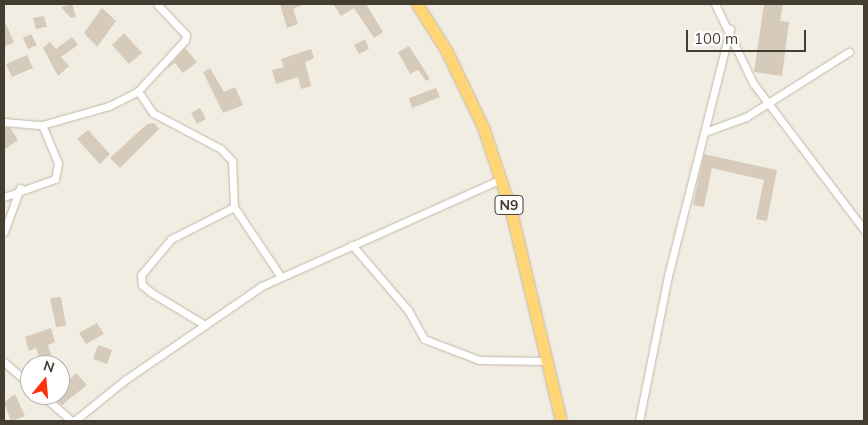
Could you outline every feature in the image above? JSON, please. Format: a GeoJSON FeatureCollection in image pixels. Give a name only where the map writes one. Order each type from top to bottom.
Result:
{"type":"FeatureCollection","features":[{"type":"Feature","properties":{"kind":"highway","name":"N9"},"geometry":{"type":"LineString","coordinates":[[417,4],[450,58],[483,127],[501,180],[561,421]]}},
{"type":"Feature","properties":{"kind":"street"},"geometry":{"type":"LineString","coordinates":[[4,122],[42,125],[109,106],[138,91],[184,40],[186,35],[157,4]]}},
{"type":"Feature","properties":{"kind":"street"},"geometry":{"type":"LineString","coordinates":[[715,4],[730,29],[744,66],[768,103],[864,230]]}},
{"type":"Feature","properties":{"kind":"street"},"geometry":{"type":"LineString","coordinates":[[639,421],[670,267],[730,29]]}},
{"type":"Feature","properties":{"kind":"street"},"geometry":{"type":"LineString","coordinates":[[705,132],[768,103],[849,52]]}},
{"type":"Feature","properties":{"kind":"street"},"geometry":{"type":"LineString","coordinates":[[138,91],[153,114],[220,148],[232,161],[234,207],[282,277]]}},
{"type":"Feature","properties":{"kind":"street"},"geometry":{"type":"LineString","coordinates":[[4,197],[20,188],[55,179],[59,170],[42,125]]}},
{"type":"Feature","properties":{"kind":"street"},"geometry":{"type":"LineString","coordinates":[[54,405],[73,421],[205,325],[282,277],[501,180]]}},
{"type":"Feature","properties":{"kind":"street"},"geometry":{"type":"LineString","coordinates":[[4,232],[20,188]]}},
{"type":"Feature","properties":{"kind":"street"},"geometry":{"type":"LineString","coordinates":[[205,325],[152,293],[142,285],[141,275],[171,239],[234,207]]}},
{"type":"Feature","properties":{"kind":"street"},"geometry":{"type":"LineString","coordinates":[[352,245],[408,310],[424,339],[479,360],[547,361]]}},
{"type":"Feature","properties":{"kind":"street"},"geometry":{"type":"LineString","coordinates":[[4,362],[20,376]]}},
{"type":"Feature","properties":{"kind":"building"},"geometry":{"type":"Polygon","coordinates":[[[72,4],[76,17],[71,18],[61,7],[72,4]]]}},
{"type":"Feature","properties":{"kind":"building"},"geometry":{"type":"Polygon","coordinates":[[[280,4],[304,4],[293,9],[298,24],[287,28],[280,4]]]}},
{"type":"Feature","properties":{"kind":"building"},"geometry":{"type":"Polygon","coordinates":[[[333,4],[366,4],[383,32],[374,38],[354,8],[341,16],[333,4]]]}},
{"type":"Feature","properties":{"kind":"building"},"geometry":{"type":"Polygon","coordinates":[[[764,4],[783,4],[780,21],[789,22],[782,76],[754,72],[764,4]]]}},
{"type":"Feature","properties":{"kind":"building"},"geometry":{"type":"Polygon","coordinates":[[[102,8],[116,21],[97,47],[84,33],[102,8]]]}},
{"type":"Feature","properties":{"kind":"building"},"geometry":{"type":"Polygon","coordinates":[[[44,16],[47,27],[36,29],[33,18],[44,16]]]}},
{"type":"Feature","properties":{"kind":"building"},"geometry":{"type":"Polygon","coordinates":[[[4,20],[14,42],[4,47],[4,20]]]}},
{"type":"Feature","properties":{"kind":"building"},"geometry":{"type":"Polygon","coordinates":[[[124,33],[142,53],[129,64],[112,45],[124,33]]]}},
{"type":"Feature","properties":{"kind":"building"},"geometry":{"type":"Polygon","coordinates":[[[31,34],[37,45],[28,49],[23,38],[31,34]]]}},
{"type":"Feature","properties":{"kind":"building"},"geometry":{"type":"Polygon","coordinates":[[[72,37],[78,45],[61,57],[69,66],[58,76],[43,48],[50,42],[56,49],[72,37]]]}},
{"type":"Feature","properties":{"kind":"building"},"geometry":{"type":"Polygon","coordinates":[[[365,39],[369,49],[359,54],[354,45],[365,39]]]}},
{"type":"Feature","properties":{"kind":"building"},"geometry":{"type":"Polygon","coordinates":[[[409,46],[430,79],[426,81],[418,70],[410,74],[398,52],[409,46]]]}},
{"type":"Feature","properties":{"kind":"building"},"geometry":{"type":"Polygon","coordinates":[[[185,48],[197,62],[183,73],[175,63],[165,70],[185,48]]]}},
{"type":"Feature","properties":{"kind":"building"},"geometry":{"type":"Polygon","coordinates":[[[311,49],[314,58],[305,62],[311,86],[301,89],[298,77],[276,84],[272,70],[284,67],[281,59],[311,49]]]}},
{"type":"Feature","properties":{"kind":"building"},"geometry":{"type":"Polygon","coordinates":[[[27,55],[33,68],[12,77],[6,64],[27,55]]]}},
{"type":"Feature","properties":{"kind":"building"},"geometry":{"type":"Polygon","coordinates":[[[210,68],[224,92],[235,87],[243,105],[223,113],[203,72],[210,68]]]}},
{"type":"Feature","properties":{"kind":"building"},"geometry":{"type":"Polygon","coordinates":[[[436,88],[440,97],[412,108],[409,98],[436,88]]]}},
{"type":"Feature","properties":{"kind":"building"},"geometry":{"type":"Polygon","coordinates":[[[200,108],[206,119],[197,124],[191,113],[200,108]]]}},
{"type":"Feature","properties":{"kind":"building"},"geometry":{"type":"Polygon","coordinates":[[[154,123],[159,129],[120,168],[110,158],[147,124],[154,123]]]}},
{"type":"Feature","properties":{"kind":"building"},"geometry":{"type":"Polygon","coordinates":[[[4,127],[10,128],[18,140],[4,150],[4,127]]]}},
{"type":"Feature","properties":{"kind":"building"},"geometry":{"type":"Polygon","coordinates":[[[88,130],[110,154],[100,164],[77,139],[88,130]]]}},
{"type":"Feature","properties":{"kind":"building"},"geometry":{"type":"Polygon","coordinates":[[[704,154],[777,170],[767,221],[756,219],[764,180],[712,168],[704,207],[693,205],[704,154]]]}},
{"type":"Feature","properties":{"kind":"building"},"geometry":{"type":"Polygon","coordinates":[[[61,297],[66,326],[56,327],[50,298],[61,297]]]}},
{"type":"Feature","properties":{"kind":"building"},"geometry":{"type":"Polygon","coordinates":[[[97,323],[104,334],[86,344],[79,333],[97,323]]]}},
{"type":"Feature","properties":{"kind":"building"},"geometry":{"type":"Polygon","coordinates":[[[51,328],[55,342],[48,345],[51,355],[38,355],[36,348],[29,351],[25,337],[51,328]]]}},
{"type":"Feature","properties":{"kind":"building"},"geometry":{"type":"Polygon","coordinates":[[[98,345],[112,350],[107,364],[93,359],[98,345]]]}},
{"type":"Feature","properties":{"kind":"building"},"geometry":{"type":"Polygon","coordinates":[[[76,373],[87,385],[70,399],[70,379],[76,373]]]}},
{"type":"Feature","properties":{"kind":"building"},"geometry":{"type":"Polygon","coordinates":[[[15,394],[25,416],[11,421],[4,402],[15,394]]]}}]}
